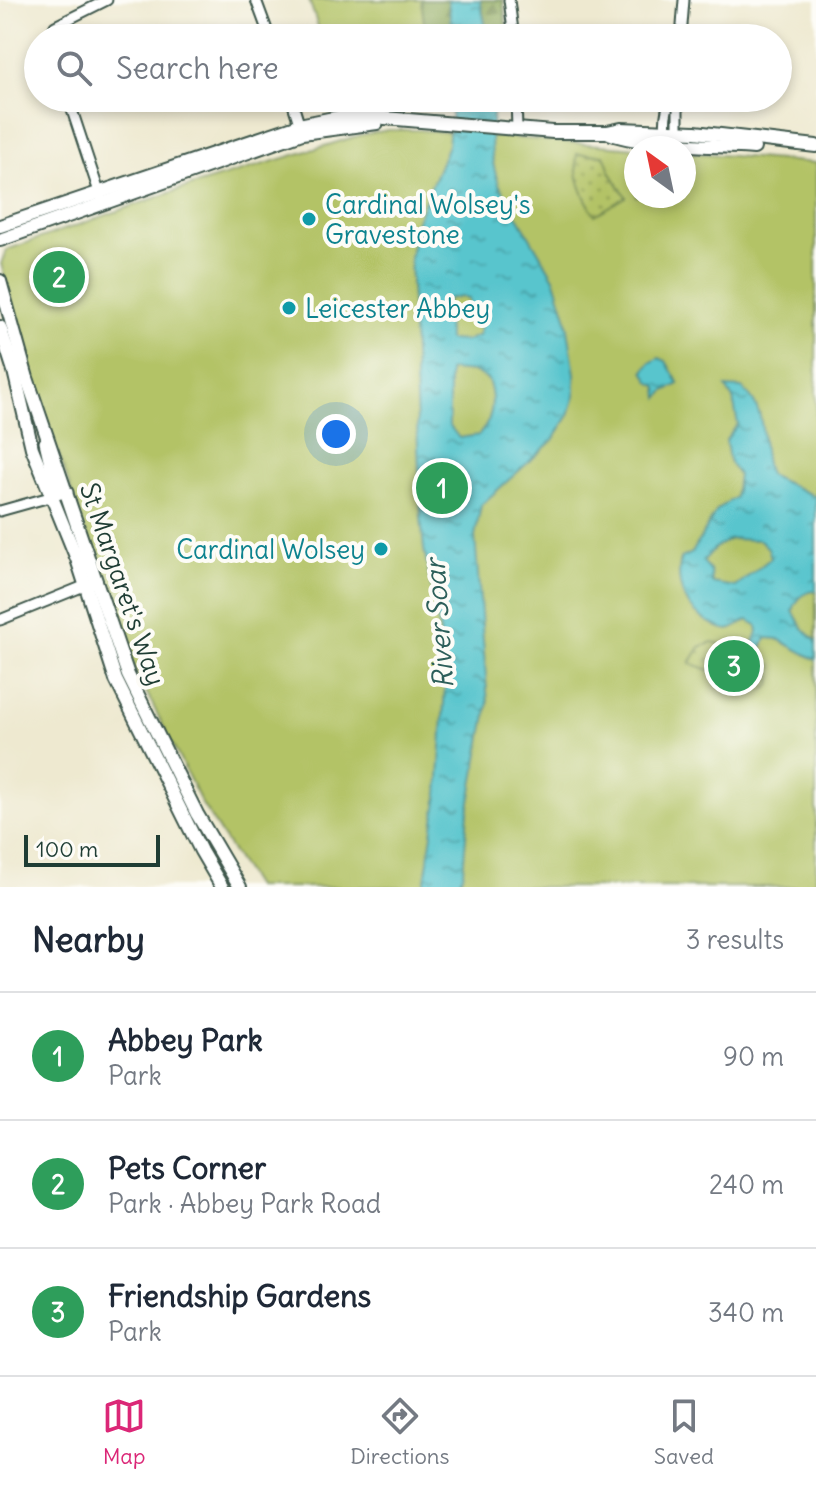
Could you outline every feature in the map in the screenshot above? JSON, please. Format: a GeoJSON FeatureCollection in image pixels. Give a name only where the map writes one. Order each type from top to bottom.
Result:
{"type":"FeatureCollection","features":[{"type":"Feature","properties":{"kind":"main road"},"geometry":{"type":"LineString","coordinates":[[0,226],[100,197],[300,129],[404,119],[517,129],[607,132],[621,129],[816,146]]}},
{"type":"Feature","properties":{"kind":"main road"},"geometry":{"type":"LineString","coordinates":[[671,134],[816,154]]}},
{"type":"Feature","properties":{"kind":"main road"},"geometry":{"type":"LineString","coordinates":[[0,240],[100,197]]}},
{"type":"Feature","properties":{"kind":"main road","name":"St Margaret's Way"},"geometry":{"type":"LineString","coordinates":[[0,281],[27,378],[68,492],[103,647],[127,705],[222,887]]}},
{"type":"Feature","properties":{"kind":"main road","name":"St Margaret's Way"},"geometry":{"type":"LineString","coordinates":[[0,327],[14,371],[29,439],[51,496],[139,700],[197,814],[240,887]]}},
{"type":"Feature","properties":{"kind":"street"},"geometry":{"type":"LineString","coordinates":[[59,24],[107,0]]}},
{"type":"Feature","properties":{"kind":"street"},"geometry":{"type":"LineString","coordinates":[[256,0],[265,24]]}},
{"type":"Feature","properties":{"kind":"street"},"geometry":{"type":"LineString","coordinates":[[509,0],[512,24]]}},
{"type":"Feature","properties":{"kind":"street"},"geometry":{"type":"LineString","coordinates":[[682,24],[684,0]]}},
{"type":"Feature","properties":{"kind":"street"},"geometry":{"type":"LineString","coordinates":[[73,112],[100,197]]}},
{"type":"Feature","properties":{"kind":"street"},"geometry":{"type":"LineString","coordinates":[[295,112],[300,129]]}},
{"type":"Feature","properties":{"kind":"street"},"geometry":{"type":"LineString","coordinates":[[516,112],[517,129]]}},
{"type":"Feature","properties":{"kind":"street"},"geometry":{"type":"LineString","coordinates":[[669,112],[671,134]]}},
{"type":"Feature","properties":{"kind":"street"},"geometry":{"type":"LineString","coordinates":[[671,134],[675,112]]}},
{"type":"Feature","properties":{"kind":"street"},"geometry":{"type":"LineString","coordinates":[[43,420],[45,448],[55,489],[51,496]]}},
{"type":"Feature","properties":{"kind":"street"},"geometry":{"type":"LineString","coordinates":[[0,511],[68,492]]}},
{"type":"Feature","properties":{"kind":"street"},"geometry":{"type":"LineString","coordinates":[[0,620],[91,583]]}},
{"type":"Feature","properties":{"kind":"green space"},"geometry":{"type":"Polygon","coordinates":[[[309,0],[421,0],[424,24],[317,24],[309,0]]]}},
{"type":"Feature","properties":{"kind":"green space"},"geometry":{"type":"Polygon","coordinates":[[[421,0],[448,0],[451,24],[424,24],[421,0]]]}},
{"type":"Feature","properties":{"kind":"green space"},"geometry":{"type":"Polygon","coordinates":[[[480,0],[503,0],[506,24],[485,24],[480,0]]]}},
{"type":"Feature","properties":{"kind":"green space"},"geometry":{"type":"Polygon","coordinates":[[[388,130],[419,130],[624,147],[624,208],[696,208],[696,153],[816,163],[816,887],[255,887],[202,804],[125,649],[35,385],[1,264],[6,250],[178,190],[361,135],[388,130]]]}},
{"type":"Feature","properties":{"kind":"green space"},"geometry":{"type":"Polygon","coordinates":[[[577,154],[604,155],[624,198],[595,215],[580,186],[577,154]]]}},
{"type":"Feature","properties":{"kind":"green space"},"geometry":{"type":"Polygon","coordinates":[[[712,642],[744,650],[767,661],[773,666],[771,684],[761,689],[690,663],[700,647],[712,642]]]}},
{"type":"Feature","properties":{"kind":"water"},"geometry":{"type":"Polygon","coordinates":[[[448,0],[480,0],[485,24],[451,24],[448,0]]]}},
{"type":"Feature","properties":{"kind":"water","name":"River Soar"},"geometry":{"type":"Polygon","coordinates":[[[452,112],[493,112],[491,141],[495,173],[555,280],[566,316],[575,374],[575,396],[569,415],[553,440],[481,505],[475,536],[488,704],[468,813],[463,872],[458,887],[424,887],[438,794],[445,687],[440,632],[421,518],[410,258],[416,223],[448,145],[452,112]],[[461,296],[447,299],[448,340],[466,341],[479,335],[480,324],[464,312],[469,306],[469,299],[461,296]],[[449,370],[449,425],[459,438],[479,435],[491,409],[492,395],[488,380],[475,372],[449,370]]]}},
{"type":"Feature","properties":{"kind":"water"},"geometry":{"type":"Polygon","coordinates":[[[659,358],[666,361],[679,384],[659,398],[658,387],[650,382],[644,371],[659,358]]]}},
{"type":"Feature","properties":{"kind":"water"},"geometry":{"type":"Polygon","coordinates":[[[726,387],[742,388],[757,408],[769,475],[816,497],[816,591],[801,597],[793,611],[802,627],[816,641],[816,660],[778,639],[766,638],[759,654],[751,650],[758,632],[757,625],[748,620],[730,630],[716,626],[696,613],[681,589],[681,558],[692,553],[717,510],[735,497],[738,475],[729,461],[726,440],[738,424],[733,399],[726,387]],[[730,539],[715,548],[703,561],[711,572],[712,583],[735,587],[771,558],[768,548],[760,540],[730,539]]]}},
{"type":"Feature","properties":{"kind":"place","name":"Cardinal Wolsey's Gravestone"},"geometry":{"type":"Point","coordinates":[309,219]}},
{"type":"Feature","properties":{"kind":"place","name":"Pets Corner"},"geometry":{"type":"Point","coordinates":[59,277]}},
{"type":"Feature","properties":{"kind":"place","name":"Leicester Abbey"},"geometry":{"type":"Point","coordinates":[289,308]}},
{"type":"Feature","properties":{"kind":"place","name":"Abbey Park"},"geometry":{"type":"Point","coordinates":[442,488]}},
{"type":"Feature","properties":{"kind":"place","name":"Cardinal Wolsey"},"geometry":{"type":"Point","coordinates":[381,549]}},
{"type":"Feature","properties":{"kind":"place","name":"Friendship Gardens"},"geometry":{"type":"Point","coordinates":[734,666]}}]}
